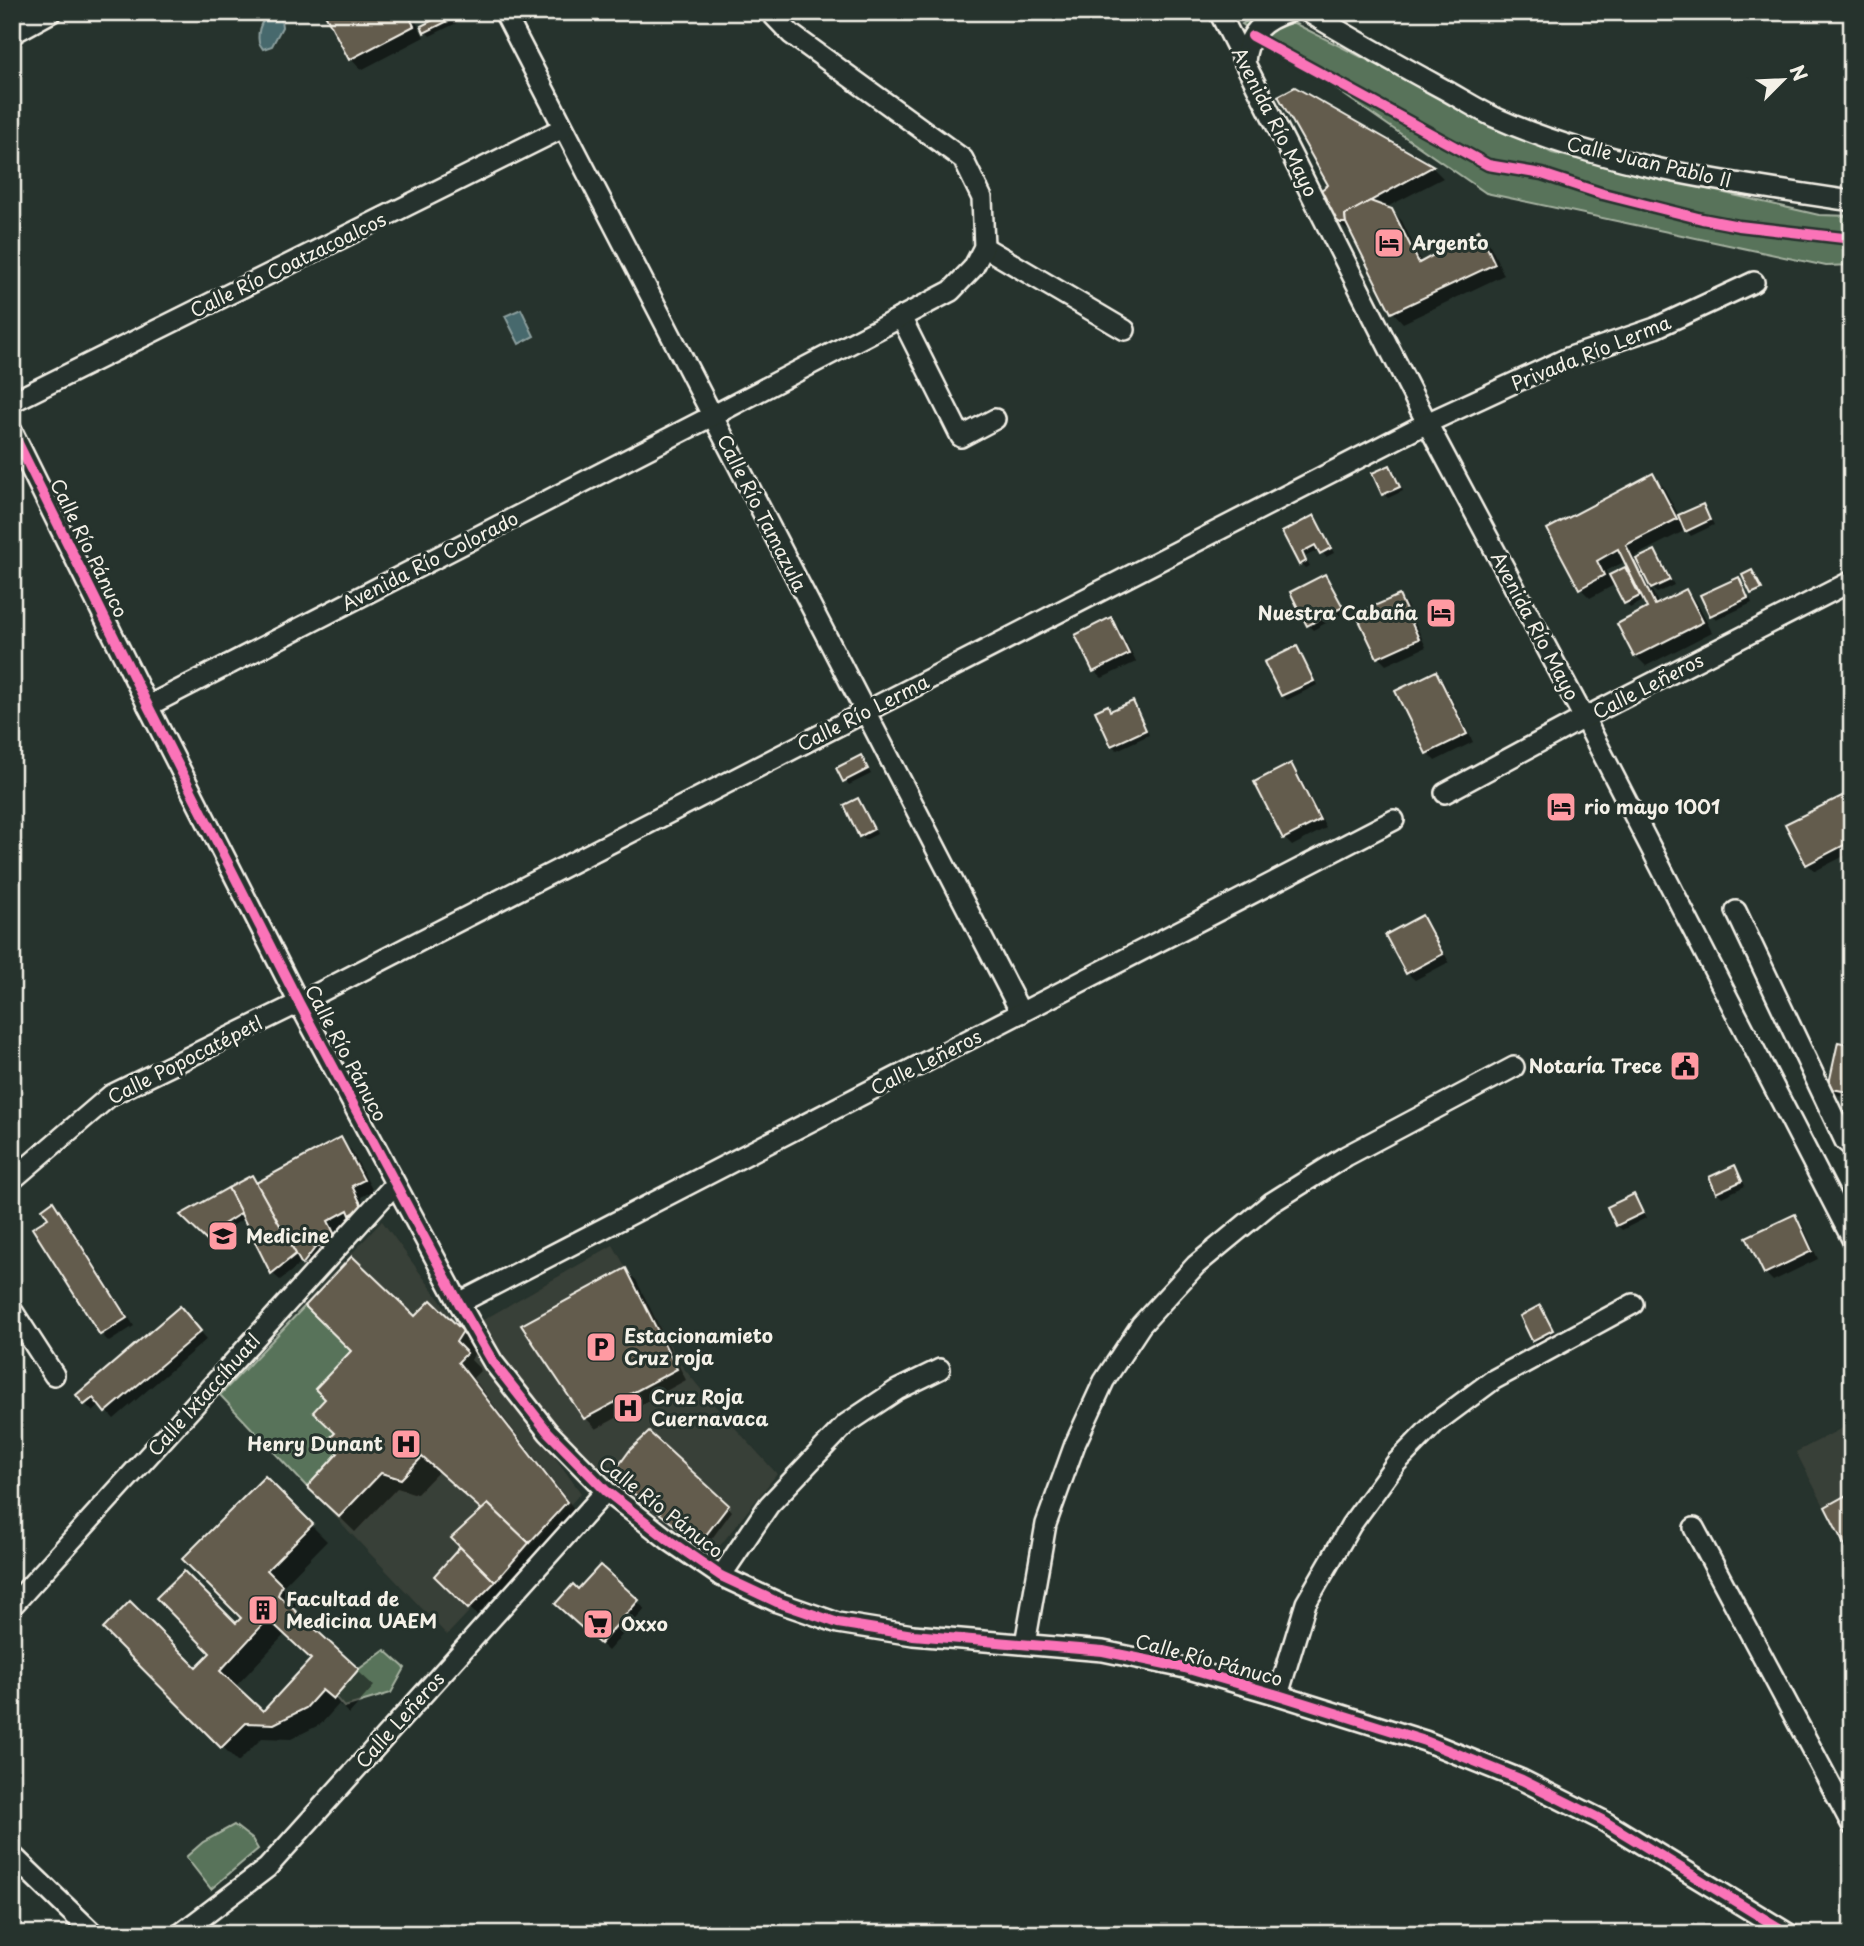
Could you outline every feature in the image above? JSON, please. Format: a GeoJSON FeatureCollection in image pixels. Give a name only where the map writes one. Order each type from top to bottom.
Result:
{"type":"FeatureCollection","features":[{"type":"Feature","properties":{"kind":"street"},"geometry":{"type":"LineString","coordinates":[[12,34],[52,12]]}},
{"type":"Feature","properties":{"kind":"street","name":"Calle Río Tamazula"},"geometry":{"type":"LineString","coordinates":[[504,12],[1021,1013]]}},
{"type":"Feature","properties":{"kind":"street"},"geometry":{"type":"LineString","coordinates":[[770,12],[791,34],[962,159],[982,198],[984,247],[1125,330]]}},
{"type":"Feature","properties":{"kind":"street","name":"Avenida Río Mayo"},"geometry":{"type":"LineString","coordinates":[[1219,12],[1427,423],[1584,718],[1851,1237]]}},
{"type":"Feature","properties":{"kind":"street"},"geometry":{"type":"LineString","coordinates":[[1245,62],[1246,49],[1257,30],[1275,17],[1289,12]]}},
{"type":"Feature","properties":{"kind":"street","name":"Calle Juan Pablo II"},"geometry":{"type":"LineString","coordinates":[[1308,12],[1494,117],[1576,147],[1762,188],[1852,201]]}},
{"type":"Feature","properties":{"kind":"street","name":"Calle Río Coatzacoalcos"},"geometry":{"type":"LineString","coordinates":[[12,402],[564,128]]}},
{"type":"Feature","properties":{"kind":"street","name":"Avenida Río Colorado"},"geometry":{"type":"LineString","coordinates":[[148,706],[951,291],[973,268],[984,247]]}},
{"type":"Feature","properties":{"kind":"street","name":"Privada Río Lerma"},"geometry":{"type":"LineString","coordinates":[[1427,423],[1570,357],[1654,328],[1754,282]]}},
{"type":"Feature","properties":{"kind":"street"},"geometry":{"type":"LineString","coordinates":[[901,317],[961,437],[995,419]]}},
{"type":"Feature","properties":{"kind":"street","name":"Calle Río Lerma"},"geometry":{"type":"LineString","coordinates":[[299,1003],[1427,423]]}},
{"type":"Feature","properties":{"kind":"street","name":"Calle Río Pánuco"},"geometry":{"type":"LineString","coordinates":[[12,431],[299,1003],[458,1303],[493,1362],[540,1422],[606,1491],[670,1541],[721,1576],[777,1602],[838,1623],[913,1635],[1103,1651],[1185,1668],[1426,1741],[1522,1780],[1602,1820],[1789,1934]]}},
{"type":"Feature","properties":{"kind":"street","name":"Calle Leñeros"},"geometry":{"type":"LineString","coordinates":[[1445,793],[1584,718],[1852,581]]}},
{"type":"Feature","properties":{"kind":"street","name":"Calle Leñeros"},"geometry":{"type":"LineString","coordinates":[[458,1303],[1394,820]]}},
{"type":"Feature","properties":{"kind":"street"},"geometry":{"type":"LineString","coordinates":[[1736,911],[1845,1141],[1852,1147]]}},
{"type":"Feature","properties":{"kind":"street","name":"Calle Popocatépetl"},"geometry":{"type":"LineString","coordinates":[[12,1181],[111,1095],[299,1003]]}},
{"type":"Feature","properties":{"kind":"street"},"geometry":{"type":"LineString","coordinates":[[1025,1644],[1045,1524],[1075,1444],[1104,1381],[1141,1325],[1196,1265],[1271,1203],[1346,1156],[1514,1067]]}},
{"type":"Feature","properties":{"kind":"street","name":"Calle Ixtaccíhuatl"},"geometry":{"type":"LineString","coordinates":[[12,1606],[395,1184]]}},
{"type":"Feature","properties":{"kind":"street"},"geometry":{"type":"LineString","coordinates":[[1278,1695],[1307,1603],[1351,1525],[1396,1463],[1435,1423],[1493,1380],[1633,1304]]}},
{"type":"Feature","properties":{"kind":"street"},"geometry":{"type":"LineString","coordinates":[[12,1310],[54,1375]]}},
{"type":"Feature","properties":{"kind":"street"},"geometry":{"type":"LineString","coordinates":[[721,1576],[769,1505],[846,1424],[897,1390],[940,1369]]}},
{"type":"Feature","properties":{"kind":"street","name":"Calle Leñeros"},"geometry":{"type":"LineString","coordinates":[[180,1934],[267,1868],[606,1491]]}},
{"type":"Feature","properties":{"kind":"street"},"geometry":{"type":"LineString","coordinates":[[1694,1528],[1852,1825]]}},
{"type":"Feature","properties":{"kind":"street"},"geometry":{"type":"LineString","coordinates":[[12,1855],[94,1934]]}},
{"type":"Feature","properties":{"kind":"shaded area","name":"Henry Dunant"},"geometry":{"type":"Polygon","coordinates":[[[382,1221],[581,1493],[447,1635],[220,1395],[382,1221]]]}},
{"type":"Feature","properties":{"kind":"shaded area","name":"Cruz Roja Cuernavaca"},"geometry":{"type":"Polygon","coordinates":[[[613,1245],[682,1366],[777,1474],[711,1557],[560,1435],[478,1323],[613,1245]]]}},
{"type":"Feature","properties":{"kind":"shaded area"},"geometry":{"type":"Polygon","coordinates":[[[1852,1423],[1852,1560],[1796,1452],[1852,1423]]]}},
{"type":"Feature","properties":{"kind":"green space"},"geometry":{"type":"Polygon","coordinates":[[[1262,12],[1272,12],[1552,153],[1819,215],[1852,216],[1852,265],[1826,266],[1486,193],[1242,24],[1262,12]]]}},
{"type":"Feature","properties":{"kind":"green space"},"geometry":{"type":"Polygon","coordinates":[[[305,1306],[351,1351],[315,1389],[325,1399],[335,1433],[326,1442],[338,1453],[307,1487],[220,1395],[305,1306]]]}},
{"type":"Feature","properties":{"kind":"green space"},"geometry":{"type":"Polygon","coordinates":[[[385,1650],[405,1668],[391,1693],[344,1707],[335,1697],[359,1669],[385,1650]]]}},
{"type":"Feature","properties":{"kind":"green space"},"geometry":{"type":"Polygon","coordinates":[[[234,1825],[252,1839],[258,1849],[211,1889],[186,1857],[203,1842],[234,1825]]]}},
{"type":"Feature","properties":{"kind":"water"},"geometry":{"type":"Polygon","coordinates":[[[273,13],[281,19],[282,27],[272,46],[263,49],[259,43],[259,29],[265,18],[273,13]]]}},
{"type":"Feature","properties":{"kind":"water"},"geometry":{"type":"Polygon","coordinates":[[[521,309],[534,336],[519,344],[505,316],[521,309]]]}},
{"type":"Feature","properties":{"kind":"building"},"geometry":{"type":"Polygon","coordinates":[[[324,12],[407,12],[414,26],[349,60],[324,12]]]}},
{"type":"Feature","properties":{"kind":"building"},"geometry":{"type":"Polygon","coordinates":[[[429,12],[462,14],[424,33],[421,26],[433,20],[429,12]]]}},
{"type":"Feature","properties":{"kind":"building"},"geometry":{"type":"Polygon","coordinates":[[[1295,87],[1434,166],[1345,215],[1346,223],[1332,218],[1321,199],[1321,190],[1328,185],[1278,96],[1295,87]]]}},
{"type":"Feature","properties":{"kind":"building"},"geometry":{"type":"Polygon","coordinates":[[[1370,201],[1392,209],[1419,263],[1479,230],[1495,264],[1391,313],[1346,223],[1345,215],[1370,201]]]}},
{"type":"Feature","properties":{"kind":"building"},"geometry":{"type":"Polygon","coordinates":[[[1390,465],[1400,487],[1382,495],[1372,473],[1390,465]]]}},
{"type":"Feature","properties":{"kind":"building"},"geometry":{"type":"Polygon","coordinates":[[[1653,473],[1677,519],[1626,545],[1655,605],[1686,589],[1703,622],[1634,657],[1617,624],[1647,608],[1618,549],[1597,561],[1604,575],[1579,589],[1547,529],[1653,473]]]}},
{"type":"Feature","properties":{"kind":"building"},"geometry":{"type":"Polygon","coordinates":[[[1703,504],[1710,520],[1685,532],[1678,515],[1703,504]]]}},
{"type":"Feature","properties":{"kind":"building"},"geometry":{"type":"Polygon","coordinates":[[[1314,515],[1331,548],[1320,554],[1315,545],[1302,552],[1306,561],[1299,565],[1282,532],[1314,515]]]}},
{"type":"Feature","properties":{"kind":"building"},"geometry":{"type":"Polygon","coordinates":[[[1655,550],[1670,580],[1651,589],[1636,559],[1655,550]]]}},
{"type":"Feature","properties":{"kind":"building"},"geometry":{"type":"Polygon","coordinates":[[[1625,567],[1640,596],[1624,604],[1609,575],[1625,567]]]}},
{"type":"Feature","properties":{"kind":"building"},"geometry":{"type":"Polygon","coordinates":[[[1752,570],[1762,589],[1751,594],[1742,575],[1752,570]]]}},
{"type":"Feature","properties":{"kind":"building"},"geometry":{"type":"Polygon","coordinates":[[[1325,574],[1343,607],[1307,626],[1290,592],[1325,574]]]}},
{"type":"Feature","properties":{"kind":"building"},"geometry":{"type":"Polygon","coordinates":[[[1739,577],[1748,598],[1710,616],[1700,595],[1739,577]]]}},
{"type":"Feature","properties":{"kind":"building"},"geometry":{"type":"Polygon","coordinates":[[[1399,595],[1419,639],[1377,658],[1356,614],[1399,595]]]}},
{"type":"Feature","properties":{"kind":"building"},"geometry":{"type":"Polygon","coordinates":[[[1111,617],[1129,654],[1093,672],[1075,635],[1111,617]]]}},
{"type":"Feature","properties":{"kind":"building"},"geometry":{"type":"Polygon","coordinates":[[[1297,646],[1314,681],[1281,696],[1264,662],[1297,646]]]}},
{"type":"Feature","properties":{"kind":"building"},"geometry":{"type":"Polygon","coordinates":[[[1436,671],[1467,734],[1426,754],[1395,691],[1436,671]]]}},
{"type":"Feature","properties":{"kind":"building"},"geometry":{"type":"Polygon","coordinates":[[[1133,701],[1146,730],[1111,746],[1095,711],[1108,705],[1110,711],[1133,701]]]}},
{"type":"Feature","properties":{"kind":"building"},"geometry":{"type":"Polygon","coordinates":[[[861,755],[868,769],[843,782],[836,768],[861,755]]]}},
{"type":"Feature","properties":{"kind":"building"},"geometry":{"type":"Polygon","coordinates":[[[1291,763],[1320,820],[1283,839],[1254,782],[1291,763]]]}},
{"type":"Feature","properties":{"kind":"building"},"geometry":{"type":"Polygon","coordinates":[[[1852,791],[1852,841],[1806,865],[1785,824],[1852,791]]]}},
{"type":"Feature","properties":{"kind":"building"},"geometry":{"type":"Polygon","coordinates":[[[858,798],[874,829],[859,837],[844,805],[858,798]]]}},
{"type":"Feature","properties":{"kind":"building"},"geometry":{"type":"Polygon","coordinates":[[[1422,915],[1443,954],[1406,974],[1385,935],[1422,915]]]}},
{"type":"Feature","properties":{"kind":"building"},"geometry":{"type":"Polygon","coordinates":[[[1838,1042],[1852,1045],[1852,1093],[1828,1088],[1838,1042]]]}},
{"type":"Feature","properties":{"kind":"building"},"geometry":{"type":"Polygon","coordinates":[[[341,1137],[364,1180],[352,1186],[363,1208],[350,1215],[348,1210],[328,1221],[336,1237],[315,1248],[302,1265],[256,1183],[341,1137]]]}},
{"type":"Feature","properties":{"kind":"building"},"geometry":{"type":"Polygon","coordinates":[[[1735,1165],[1742,1181],[1716,1193],[1709,1177],[1735,1165]]]}},
{"type":"Feature","properties":{"kind":"building"},"geometry":{"type":"Polygon","coordinates":[[[252,1175],[296,1254],[271,1274],[228,1188],[252,1175]]]}},
{"type":"Feature","properties":{"kind":"building"},"geometry":{"type":"Polygon","coordinates":[[[228,1188],[241,1213],[213,1231],[216,1239],[209,1243],[180,1215],[228,1188]]]}},
{"type":"Feature","properties":{"kind":"building"},"geometry":{"type":"Polygon","coordinates":[[[1634,1194],[1643,1213],[1616,1226],[1607,1207],[1634,1194]]]}},
{"type":"Feature","properties":{"kind":"building"},"geometry":{"type":"Polygon","coordinates":[[[53,1201],[127,1318],[100,1335],[32,1228],[48,1218],[42,1209],[53,1201]]]}},
{"type":"Feature","properties":{"kind":"building"},"geometry":{"type":"Polygon","coordinates":[[[1795,1214],[1812,1251],[1764,1274],[1746,1237],[1795,1214]]]}},
{"type":"Feature","properties":{"kind":"building"},"geometry":{"type":"Polygon","coordinates":[[[352,1256],[415,1316],[431,1300],[463,1331],[456,1342],[467,1353],[458,1362],[567,1502],[529,1543],[488,1504],[482,1510],[422,1457],[401,1479],[381,1473],[339,1517],[307,1487],[338,1453],[326,1442],[335,1433],[313,1412],[325,1399],[315,1389],[351,1351],[305,1306],[352,1256]]]}},
{"type":"Feature","properties":{"kind":"building","name":"Estacionamieto Cruz roja"},"geometry":{"type":"Polygon","coordinates":[[[626,1268],[677,1369],[584,1419],[521,1325],[626,1268]]]}},
{"type":"Feature","properties":{"kind":"building"},"geometry":{"type":"Polygon","coordinates":[[[1540,1305],[1553,1330],[1532,1341],[1520,1316],[1540,1305]]]}},
{"type":"Feature","properties":{"kind":"building"},"geometry":{"type":"Polygon","coordinates":[[[180,1306],[201,1331],[105,1413],[93,1398],[84,1405],[76,1395],[180,1306]]]}},
{"type":"Feature","properties":{"kind":"building"},"geometry":{"type":"Polygon","coordinates":[[[649,1432],[729,1505],[699,1544],[611,1476],[630,1450],[649,1432]]]}},
{"type":"Feature","properties":{"kind":"building","name":"Facultad de Medicina UAEM"},"geometry":{"type":"Polygon","coordinates":[[[265,1476],[313,1524],[267,1570],[282,1585],[278,1595],[359,1669],[333,1699],[322,1690],[306,1708],[274,1724],[246,1723],[221,1748],[103,1629],[130,1601],[196,1667],[210,1653],[156,1598],[184,1571],[236,1623],[241,1618],[182,1559],[265,1476]],[[268,1619],[220,1671],[263,1711],[311,1659],[268,1619]]]}},
{"type":"Feature","properties":{"kind":"building"},"geometry":{"type":"Polygon","coordinates":[[[1852,1492],[1852,1560],[1825,1507],[1852,1492]]]}},
{"type":"Feature","properties":{"kind":"building"},"geometry":{"type":"Polygon","coordinates":[[[488,1504],[529,1543],[495,1582],[451,1538],[488,1504]]]}},
{"type":"Feature","properties":{"kind":"building"},"geometry":{"type":"Polygon","coordinates":[[[460,1547],[495,1582],[468,1609],[434,1576],[460,1547]]]}},
{"type":"Feature","properties":{"kind":"building","name":"Oxxo"},"geometry":{"type":"Polygon","coordinates":[[[600,1565],[639,1600],[600,1644],[555,1604],[573,1584],[578,1589],[600,1565]]]}},
{"type":"Feature","properties":{"kind":"cycle path"},"geometry":{"type":"LineString","coordinates":[[1252,36],[1488,165],[1542,174],[1603,194],[1702,219],[1852,239]]}},
{"type":"Feature","properties":{"kind":"cycle path"},"geometry":{"type":"LineString","coordinates":[[12,431],[299,1003],[459,1303],[493,1362],[548,1432],[606,1491],[670,1541],[721,1576],[777,1602],[838,1623],[913,1635],[1103,1651],[1185,1668],[1425,1741],[1522,1780],[1602,1820],[1789,1934]]}},
{"type":"Feature","properties":{"kind":"place","name":"Argento"},"geometry":{"type":"Point","coordinates":[1389,243]}},
{"type":"Feature","properties":{"kind":"place","name":"Nuestra Cabaña"},"geometry":{"type":"Point","coordinates":[1441,613]}},
{"type":"Feature","properties":{"kind":"place","name":"rio mayo 1001"},"geometry":{"type":"Point","coordinates":[1561,807]}},
{"type":"Feature","properties":{"kind":"place","name":"Notaría Trece"},"geometry":{"type":"Point","coordinates":[1685,1066]}},
{"type":"Feature","properties":{"kind":"place","name":"Medicine"},"geometry":{"type":"Point","coordinates":[223,1236]}},
{"type":"Feature","properties":{"kind":"place","name":"Estacionamieto Cruz roja"},"geometry":{"type":"Point","coordinates":[601,1347]}},
{"type":"Feature","properties":{"kind":"place","name":"Cruz Roja Cuernavaca"},"geometry":{"type":"Point","coordinates":[628,1408]}},
{"type":"Feature","properties":{"kind":"place","name":"Henry Dunant"},"geometry":{"type":"Point","coordinates":[406,1444]}},
{"type":"Feature","properties":{"kind":"place","name":"Facultad de Medicina UAEM"},"geometry":{"type":"Point","coordinates":[263,1610]}},
{"type":"Feature","properties":{"kind":"place","name":"Oxxo"},"geometry":{"type":"Point","coordinates":[598,1624]}}]}
